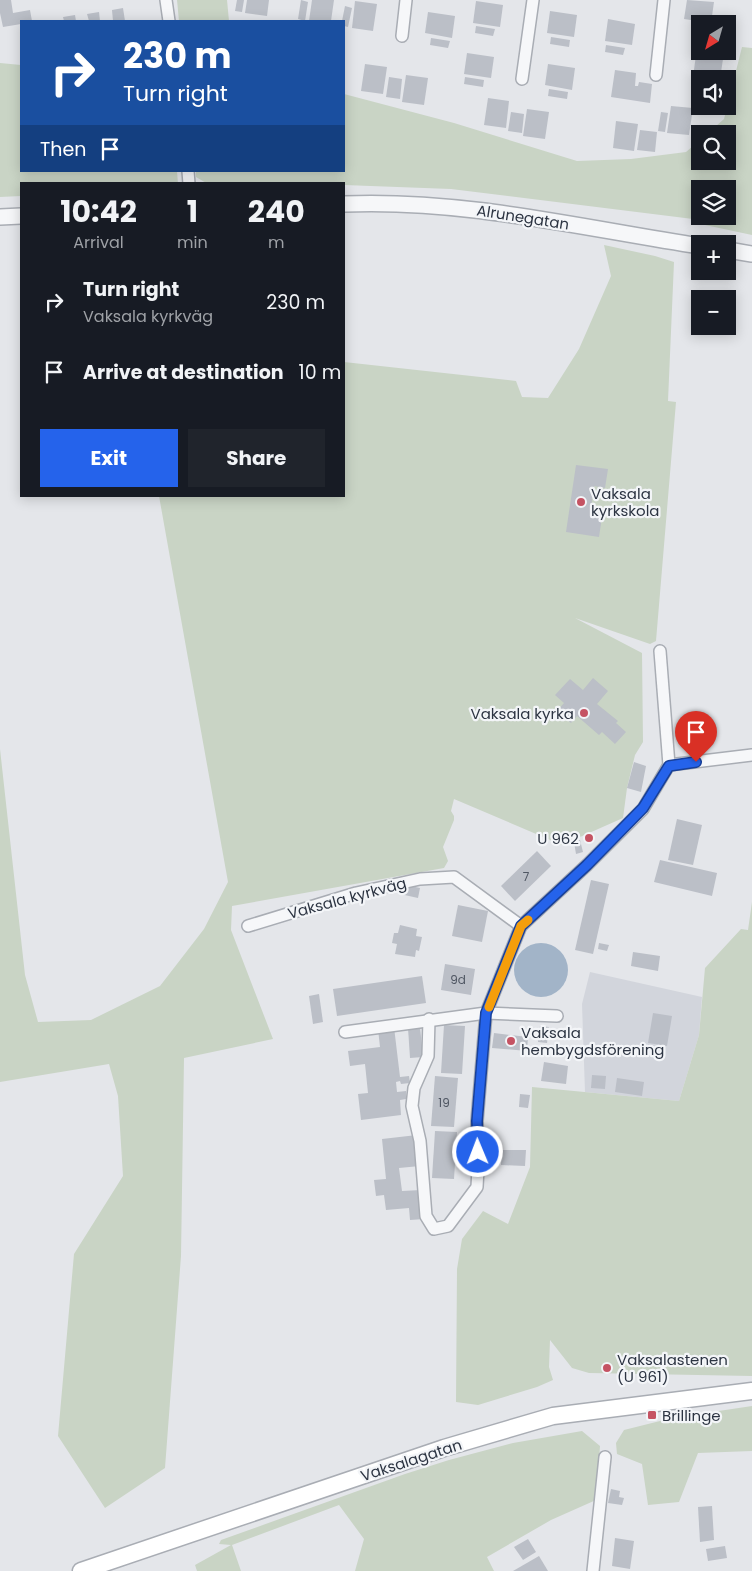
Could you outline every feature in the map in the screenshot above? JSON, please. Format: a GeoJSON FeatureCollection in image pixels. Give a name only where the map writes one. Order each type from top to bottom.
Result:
{"type":"FeatureCollection","features":[{"type":"Feature","properties":{"kind":"main road","name":"Vaksalagatan"},"geometry":{"type":"LineString","coordinates":[[81,1571],[444,1448],[553,1416],[752,1391]]}},
{"type":"Feature","properties":{"kind":"street"},"geometry":{"type":"LineString","coordinates":[[166,0],[169,20]]}},
{"type":"Feature","properties":{"kind":"street"},"geometry":{"type":"LineString","coordinates":[[402,36],[406,0]]}},
{"type":"Feature","properties":{"kind":"street"},"geometry":{"type":"LineString","coordinates":[[522,79],[533,0]]}},
{"type":"Feature","properties":{"kind":"street"},"geometry":{"type":"LineString","coordinates":[[656,74],[664,0]]}},
{"type":"Feature","properties":{"kind":"street","name":"Alrunegatan"},"geometry":{"type":"LineString","coordinates":[[345,204],[375,203],[457,207],[691,245]]}},
{"type":"Feature","properties":{"kind":"street"},"geometry":{"type":"LineString","coordinates":[[0,217],[20,216]]}},
{"type":"Feature","properties":{"kind":"street"},"geometry":{"type":"LineString","coordinates":[[736,251],[752,254]]}},
{"type":"Feature","properties":{"kind":"street"},"geometry":{"type":"LineString","coordinates":[[429,1020],[428,1056],[414,1088],[412,1106],[421,1149],[426,1216],[434,1229],[448,1226],[477,1187],[477,1121],[486,1013],[521,926],[587,865],[643,808],[669,766],[660,651]]}},
{"type":"Feature","properties":{"kind":"street"},"geometry":{"type":"LineString","coordinates":[[669,766],[752,755]]}},
{"type":"Feature","properties":{"kind":"street","name":"Vaksala kyrkväg"},"geometry":{"type":"LineString","coordinates":[[248,926],[356,893],[420,879],[454,877],[521,926]]}},
{"type":"Feature","properties":{"kind":"street"},"geometry":{"type":"LineString","coordinates":[[345,1032],[486,1013],[557,1016]]}},
{"type":"Feature","properties":{"kind":"street"},"geometry":{"type":"LineString","coordinates":[[593,1571],[605,1457]]}},
{"type":"Feature","properties":{"kind":"shaded area"},"geometry":{"type":"Polygon","coordinates":[[[590,972],[702,997],[699,1035],[679,1101],[585,1092],[582,1004],[590,972]]]}},
{"type":"Feature","properties":{"kind":"green space"},"geometry":{"type":"Polygon","coordinates":[[[177,0],[227,0],[229,20],[179,20],[177,0]]]}},
{"type":"Feature","properties":{"kind":"green space"},"geometry":{"type":"Polygon","coordinates":[[[742,47],[752,48],[752,235],[705,225],[736,225],[736,180],[691,180],[691,219],[451,189],[345,185],[345,182],[205,182],[196,177],[196,172],[345,172],[345,94],[454,123],[577,161],[631,159],[686,152],[691,148],[691,170],[736,170],[736,125],[717,125],[724,119],[725,115],[736,115],[736,71],[742,47]]]}},
{"type":"Feature","properties":{"kind":"green space"},"geometry":{"type":"Polygon","coordinates":[[[0,63],[20,65],[20,172],[177,172],[178,182],[20,182],[20,196],[0,197],[0,63]]]}},
{"type":"Feature","properties":{"kind":"green space"},"geometry":{"type":"Polygon","coordinates":[[[604,245],[674,262],[668,401],[676,402],[656,641],[650,644],[575,618],[642,653],[643,742],[635,755],[627,788],[623,818],[562,845],[454,799],[451,811],[454,820],[443,847],[448,861],[444,868],[232,906],[231,930],[273,1039],[184,1058],[181,1256],[165,1468],[105,1508],[58,1436],[74,1254],[123,1176],[118,1096],[109,1064],[0,1082],[0,749],[25,975],[38,1022],[91,1020],[160,986],[204,929],[228,882],[159,497],[345,497],[345,362],[516,381],[522,397],[548,398],[579,349],[611,276],[604,245]]]}},
{"type":"Feature","properties":{"kind":"green space"},"geometry":{"type":"Polygon","coordinates":[[[752,902],[752,1376],[589,1373],[572,1368],[550,1340],[549,1367],[553,1380],[537,1387],[478,1405],[456,1402],[457,1269],[462,1239],[483,1211],[508,1224],[530,1167],[532,1087],[679,1101],[699,1035],[705,968],[741,929],[748,930],[752,902]]]}},
{"type":"Feature","properties":{"kind":"green space"},"geometry":{"type":"Polygon","coordinates":[[[752,1406],[752,1451],[698,1453],[679,1502],[648,1505],[642,1464],[617,1454],[616,1443],[624,1430],[672,1418],[752,1406]]]}},
{"type":"Feature","properties":{"kind":"green space"},"geometry":{"type":"Polygon","coordinates":[[[582,1431],[600,1446],[596,1500],[551,1520],[487,1557],[494,1571],[355,1571],[364,1539],[339,1505],[232,1545],[241,1571],[197,1571],[195,1565],[231,1545],[219,1544],[221,1540],[449,1460],[513,1443],[582,1431]]]}},
{"type":"Feature","properties":{"kind":"water"},"geometry":{"type":"Polygon","coordinates":[[[541,943],[551,945],[560,951],[566,960],[568,970],[566,980],[560,989],[551,995],[541,997],[531,995],[522,989],[516,980],[514,970],[516,960],[522,951],[531,945],[541,943]]]}},
{"type":"Feature","properties":{"kind":"building"},"geometry":{"type":"Polygon","coordinates":[[[0,0],[11,0],[13,13],[30,10],[32,20],[20,20],[20,24],[3,27],[0,0]]]}},
{"type":"Feature","properties":{"kind":"building"},"geometry":{"type":"Polygon","coordinates":[[[237,0],[244,0],[242,12],[235,11],[237,0]]]}},
{"type":"Feature","properties":{"kind":"building"},"geometry":{"type":"Polygon","coordinates":[[[247,0],[269,0],[267,16],[245,13],[247,0]]]}},
{"type":"Feature","properties":{"kind":"building"},"geometry":{"type":"Polygon","coordinates":[[[301,0],[308,2],[305,20],[298,19],[301,0]]]}},
{"type":"Feature","properties":{"kind":"building"},"geometry":{"type":"Polygon","coordinates":[[[312,0],[334,0],[331,20],[309,20],[312,0]]]}},
{"type":"Feature","properties":{"kind":"building"},"geometry":{"type":"Polygon","coordinates":[[[687,0],[714,2],[712,15],[691,15],[691,20],[684,19],[687,0]]]}},
{"type":"Feature","properties":{"kind":"building"},"geometry":{"type":"Polygon","coordinates":[[[355,1],[377,4],[373,31],[352,28],[355,1]]]}},
{"type":"Feature","properties":{"kind":"building"},"geometry":{"type":"Polygon","coordinates":[[[476,1],[503,5],[500,27],[473,23],[476,1]]]}},
{"type":"Feature","properties":{"kind":"building"},"geometry":{"type":"Polygon","coordinates":[[[345,6],[352,8],[348,27],[345,26],[345,20],[342,20],[345,6]]]}},
{"type":"Feature","properties":{"kind":"building"},"geometry":{"type":"Polygon","coordinates":[[[123,8],[125,20],[113,20],[112,10],[123,8]]]}},
{"type":"Feature","properties":{"kind":"building"},"geometry":{"type":"Polygon","coordinates":[[[550,11],[577,15],[574,37],[547,33],[550,11]]]}},
{"type":"Feature","properties":{"kind":"building"},"geometry":{"type":"Polygon","coordinates":[[[99,12],[100,20],[89,20],[87,14],[99,12]]]}},
{"type":"Feature","properties":{"kind":"building"},"geometry":{"type":"Polygon","coordinates":[[[428,12],[455,16],[452,38],[425,33],[428,12]]]}},
{"type":"Feature","properties":{"kind":"building"},"geometry":{"type":"Polygon","coordinates":[[[75,15],[76,20],[64,20],[63,17],[75,15]]]}},
{"type":"Feature","properties":{"kind":"building"},"geometry":{"type":"Polygon","coordinates":[[[608,19],[635,24],[632,45],[605,41],[608,19]]]}},
{"type":"Feature","properties":{"kind":"building"},"geometry":{"type":"Polygon","coordinates":[[[476,26],[495,29],[493,36],[475,33],[476,26]]]}},
{"type":"Feature","properties":{"kind":"building"},"geometry":{"type":"Polygon","coordinates":[[[551,37],[570,40],[569,47],[550,44],[551,37]]]}},
{"type":"Feature","properties":{"kind":"building"},"geometry":{"type":"Polygon","coordinates":[[[431,38],[450,41],[448,48],[430,45],[431,38]]]}},
{"type":"Feature","properties":{"kind":"building"},"geometry":{"type":"Polygon","coordinates":[[[606,45],[625,48],[623,55],[605,52],[606,45]]]}},
{"type":"Feature","properties":{"kind":"building"},"geometry":{"type":"Polygon","coordinates":[[[467,53],[494,57],[491,78],[464,74],[467,53]]]}},
{"type":"Feature","properties":{"kind":"building"},"geometry":{"type":"Polygon","coordinates":[[[695,60],[723,60],[721,70],[694,70],[695,60]]]}},
{"type":"Feature","properties":{"kind":"building"},"geometry":{"type":"Polygon","coordinates":[[[365,64],[387,67],[383,94],[361,91],[365,64]]]}},
{"type":"Feature","properties":{"kind":"building"},"geometry":{"type":"Polygon","coordinates":[[[548,64],[575,68],[572,90],[545,85],[548,64]]]}},
{"type":"Feature","properties":{"kind":"building"},"geometry":{"type":"Polygon","coordinates":[[[615,70],[636,73],[635,86],[638,86],[639,82],[652,84],[650,103],[611,97],[615,70]]]}},
{"type":"Feature","properties":{"kind":"building"},"geometry":{"type":"Polygon","coordinates":[[[406,75],[428,78],[424,105],[402,102],[406,75]]]}},
{"type":"Feature","properties":{"kind":"building"},"geometry":{"type":"Polygon","coordinates":[[[389,77],[402,79],[400,99],[386,97],[389,77]]]}},
{"type":"Feature","properties":{"kind":"building"},"geometry":{"type":"Polygon","coordinates":[[[465,77],[484,80],[483,87],[464,84],[465,77]]]}},
{"type":"Feature","properties":{"kind":"building"},"geometry":{"type":"Polygon","coordinates":[[[549,89],[568,92],[567,99],[548,96],[549,89]]]}},
{"type":"Feature","properties":{"kind":"building"},"geometry":{"type":"Polygon","coordinates":[[[488,98],[509,101],[506,128],[484,125],[488,98]]]}},
{"type":"Feature","properties":{"kind":"building"},"geometry":{"type":"Polygon","coordinates":[[[671,106],[691,108],[689,135],[667,133],[671,106]]]}},
{"type":"Feature","properties":{"kind":"building"},"geometry":{"type":"Polygon","coordinates":[[[527,109],[549,112],[545,139],[523,136],[527,109]]]}},
{"type":"Feature","properties":{"kind":"building"},"geometry":{"type":"Polygon","coordinates":[[[511,112],[524,114],[522,133],[508,131],[511,112]]]}},
{"type":"Feature","properties":{"kind":"building"},"geometry":{"type":"Polygon","coordinates":[[[661,112],[668,113],[665,132],[658,131],[661,112]]]}},
{"type":"Feature","properties":{"kind":"building"},"geometry":{"type":"Polygon","coordinates":[[[616,121],[638,124],[634,151],[613,148],[616,121]]]}},
{"type":"Feature","properties":{"kind":"building"},"geometry":{"type":"Polygon","coordinates":[[[640,130],[657,132],[655,152],[637,150],[640,130]]]}},
{"type":"Feature","properties":{"kind":"building","name":"Vaksala kyrkskola"},"geometry":{"type":"Polygon","coordinates":[[[576,465],[608,469],[605,488],[594,486],[590,515],[602,517],[599,537],[566,532],[576,465]]]}},
{"type":"Feature","properties":{"kind":"building","name":"Vaksala kyrka"},"geometry":{"type":"Polygon","coordinates":[[[593,678],[608,691],[597,704],[618,721],[616,723],[626,732],[615,744],[602,732],[599,735],[577,716],[571,723],[557,711],[564,703],[555,695],[570,679],[583,690],[593,678]]]}},
{"type":"Feature","properties":{"kind":"building"},"geometry":{"type":"Polygon","coordinates":[[[634,762],[646,766],[641,792],[627,788],[634,762]]]}},
{"type":"Feature","properties":{"kind":"building"},"geometry":{"type":"Polygon","coordinates":[[[677,819],[702,825],[693,865],[668,860],[677,819]]]}},
{"type":"Feature","properties":{"kind":"building"},"geometry":{"type":"Polygon","coordinates":[[[580,840],[583,852],[576,854],[574,842],[580,840]]]}},
{"type":"Feature","properties":{"kind":"building"},"geometry":{"type":"Polygon","coordinates":[[[537,851],[551,866],[515,901],[501,886],[537,851]]]}},
{"type":"Feature","properties":{"kind":"building"},"geometry":{"type":"Polygon","coordinates":[[[660,860],[717,873],[712,896],[654,882],[660,860]]]}},
{"type":"Feature","properties":{"kind":"building"},"geometry":{"type":"Polygon","coordinates":[[[591,880],[609,884],[593,954],[575,950],[591,880]]]}},
{"type":"Feature","properties":{"kind":"building"},"geometry":{"type":"Polygon","coordinates":[[[402,884],[420,888],[418,898],[400,894],[402,884]]]}},
{"type":"Feature","properties":{"kind":"building"},"geometry":{"type":"Polygon","coordinates":[[[458,905],[488,911],[482,942],[452,936],[458,905]]]}},
{"type":"Feature","properties":{"kind":"building"},"geometry":{"type":"Polygon","coordinates":[[[400,925],[417,929],[416,936],[422,937],[419,951],[416,950],[415,957],[395,954],[397,944],[392,943],[394,933],[398,933],[400,925]]]}},
{"type":"Feature","properties":{"kind":"building"},"geometry":{"type":"Polygon","coordinates":[[[599,943],[609,945],[607,951],[598,949],[599,943]]]}},
{"type":"Feature","properties":{"kind":"building"},"geometry":{"type":"Polygon","coordinates":[[[633,952],[660,956],[658,971],[631,966],[633,952]]]}},
{"type":"Feature","properties":{"kind":"building"},"geometry":{"type":"Polygon","coordinates":[[[445,964],[475,969],[471,995],[441,990],[445,964]]]}},
{"type":"Feature","properties":{"kind":"building"},"geometry":{"type":"Polygon","coordinates":[[[422,976],[426,1003],[337,1016],[333,989],[422,976]]]}},
{"type":"Feature","properties":{"kind":"building"},"geometry":{"type":"Polygon","coordinates":[[[319,994],[323,1022],[313,1024],[309,996],[319,994]]]}},
{"type":"Feature","properties":{"kind":"building"},"geometry":{"type":"Polygon","coordinates":[[[653,1013],[672,1016],[667,1046],[648,1043],[653,1013]]]}},
{"type":"Feature","properties":{"kind":"building"},"geometry":{"type":"Polygon","coordinates":[[[444,1025],[465,1026],[462,1074],[441,1073],[444,1025]]]}},
{"type":"Feature","properties":{"kind":"building"},"geometry":{"type":"Polygon","coordinates":[[[540,1026],[549,1027],[547,1043],[538,1042],[540,1026]]]}},
{"type":"Feature","properties":{"kind":"building"},"geometry":{"type":"Polygon","coordinates":[[[394,1027],[400,1077],[409,1076],[410,1083],[401,1084],[400,1081],[396,1082],[397,1092],[406,1091],[406,1099],[400,1100],[401,1115],[361,1120],[358,1094],[368,1093],[365,1064],[350,1066],[348,1051],[380,1047],[378,1029],[394,1027]]]}},
{"type":"Feature","properties":{"kind":"building"},"geometry":{"type":"Polygon","coordinates":[[[420,1027],[423,1057],[410,1058],[408,1028],[420,1027]]]}},
{"type":"Feature","properties":{"kind":"building"},"geometry":{"type":"Polygon","coordinates":[[[494,1033],[528,1037],[527,1051],[492,1048],[494,1033]]]}},
{"type":"Feature","properties":{"kind":"building"},"geometry":{"type":"Polygon","coordinates":[[[544,1062],[568,1066],[566,1084],[541,1081],[544,1062]]]}},
{"type":"Feature","properties":{"kind":"building"},"geometry":{"type":"Polygon","coordinates":[[[592,1075],[606,1076],[605,1089],[591,1088],[592,1075]]]}},
{"type":"Feature","properties":{"kind":"building"},"geometry":{"type":"Polygon","coordinates":[[[435,1076],[458,1078],[454,1127],[431,1126],[435,1076]]]}},
{"type":"Feature","properties":{"kind":"building"},"geometry":{"type":"Polygon","coordinates":[[[617,1078],[644,1082],[642,1096],[615,1092],[617,1078]]]}},
{"type":"Feature","properties":{"kind":"building"},"geometry":{"type":"Polygon","coordinates":[[[520,1094],[530,1095],[528,1108],[519,1107],[520,1094]]]}},
{"type":"Feature","properties":{"kind":"building"},"geometry":{"type":"Polygon","coordinates":[[[435,1131],[457,1132],[454,1179],[432,1178],[435,1131]]]}},
{"type":"Feature","properties":{"kind":"building"},"geometry":{"type":"Polygon","coordinates":[[[417,1135],[420,1166],[399,1168],[402,1191],[421,1190],[424,1219],[410,1220],[409,1208],[386,1210],[384,1195],[376,1196],[374,1180],[386,1179],[382,1139],[417,1135]]]}},
{"type":"Feature","properties":{"kind":"building"},"geometry":{"type":"Polygon","coordinates":[[[501,1150],[526,1150],[525,1166],[501,1165],[501,1150]]]}},
{"type":"Feature","properties":{"kind":"building"},"geometry":{"type":"Polygon","coordinates":[[[611,1489],[620,1491],[619,1497],[624,1498],[622,1505],[608,1503],[611,1489]]]}},
{"type":"Feature","properties":{"kind":"building"},"geometry":{"type":"Polygon","coordinates":[[[712,1506],[714,1540],[700,1542],[698,1507],[712,1506]]]}},
{"type":"Feature","properties":{"kind":"building"},"geometry":{"type":"Polygon","coordinates":[[[615,1538],[634,1541],[630,1569],[612,1566],[615,1538]]]}},
{"type":"Feature","properties":{"kind":"building"},"geometry":{"type":"Polygon","coordinates":[[[528,1539],[536,1552],[523,1560],[514,1547],[528,1539]]]}},
{"type":"Feature","properties":{"kind":"building"},"geometry":{"type":"Polygon","coordinates":[[[725,1546],[727,1558],[708,1561],[706,1549],[725,1546]]]}},
{"type":"Feature","properties":{"kind":"building"},"geometry":{"type":"Polygon","coordinates":[[[539,1556],[548,1571],[513,1571],[539,1556]]]}},
{"type":"Feature","properties":{"kind":"slow traffic"},"geometry":{"type":"LineString","coordinates":[[489,1007],[521,926],[528,920]]}},
{"type":"Feature","properties":{"kind":"place","name":"Vaksala kyrkskola"},"geometry":{"type":"Point","coordinates":[581,502]}},
{"type":"Feature","properties":{"kind":"place","name":"Vaksala kyrka"},"geometry":{"type":"Point","coordinates":[584,713]}},
{"type":"Feature","properties":{"kind":"place","name":"U 962"},"geometry":{"type":"Point","coordinates":[589,838]}},
{"type":"Feature","properties":{"kind":"place","name":"Vaksala hembygdsförening"},"geometry":{"type":"Point","coordinates":[511,1041]}},
{"type":"Feature","properties":{"kind":"place","name":"Vaksalastenen (U 961)"},"geometry":{"type":"Point","coordinates":[607,1368]}},
{"type":"Feature","properties":{"kind":"place","name":"Brillinge"},"geometry":{"type":"Point","coordinates":[652,1415]}},
{"type":"Feature","properties":{"kind":"route"},"geometry":{"type":"LineString","coordinates":[[478,1152],[477,1121],[486,1013],[521,926],[587,865],[643,808],[669,766],[696,762]]}}]}
